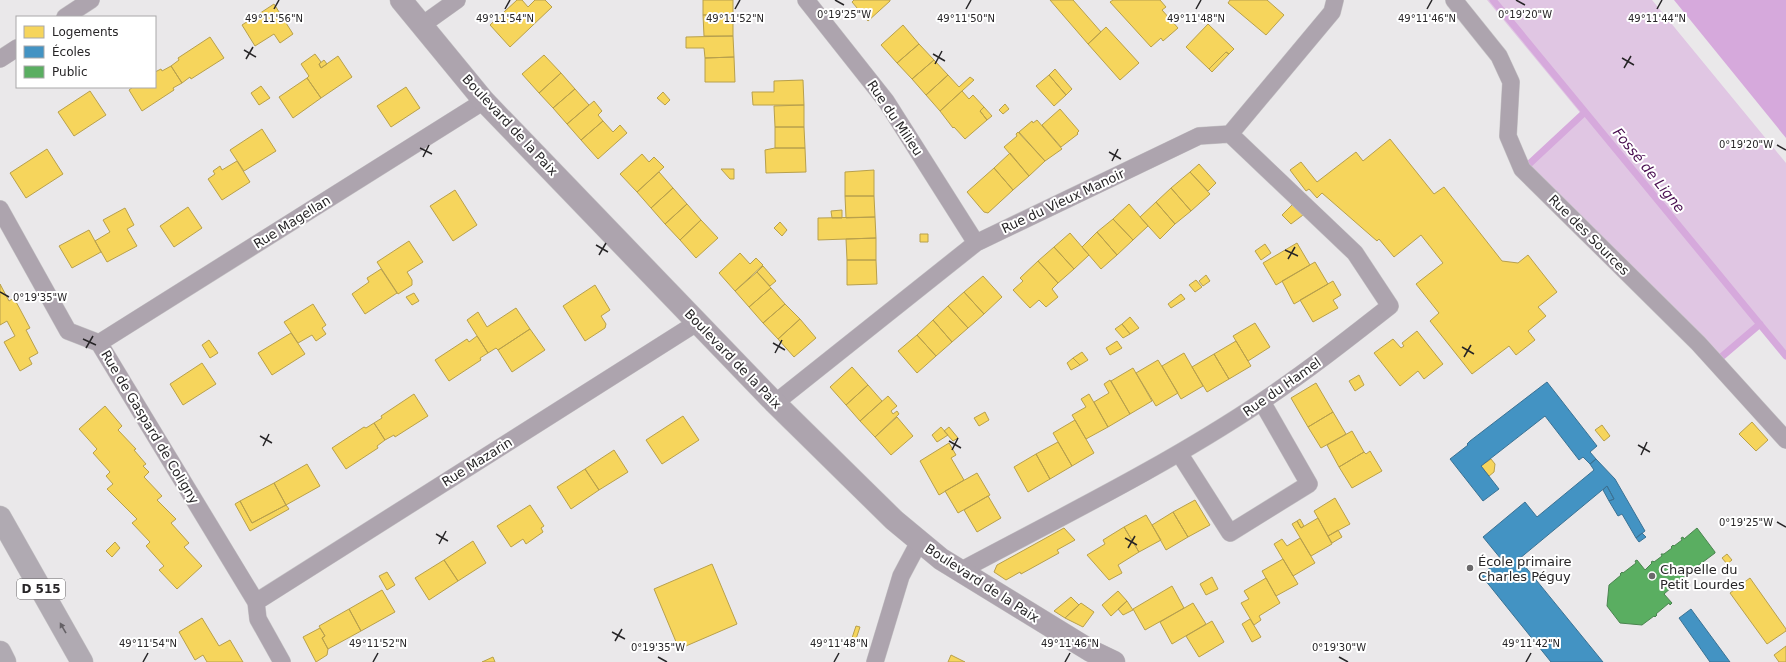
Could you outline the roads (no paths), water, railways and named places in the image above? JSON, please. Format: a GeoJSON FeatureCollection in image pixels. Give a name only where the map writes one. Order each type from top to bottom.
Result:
{"type":"FeatureCollection","features":[{"type":"Feature","properties":{"kind":"highway","name":"D 515"},"geometry":{"type":"LineString","coordinates":[[0,517],[82,662]]}},
{"type":"Feature","properties":{"kind":"highway"},"geometry":{"type":"LineString","coordinates":[[0,652],[5,662]]}},
{"type":"Feature","properties":{"kind":"street"},"geometry":{"type":"LineString","coordinates":[[67,16],[91,0]]}},
{"type":"Feature","properties":{"kind":"street","name":"Boulevard de la Paix"},"geometry":{"type":"LineString","coordinates":[[401,0],[484,101],[775,403],[894,520],[941,559],[1085,647],[1114,662]]}},
{"type":"Feature","properties":{"kind":"street"},"geometry":{"type":"LineString","coordinates":[[422,25],[457,0]]}},
{"type":"Feature","properties":{"kind":"street","name":"Rue du Milieu"},"geometry":{"type":"LineString","coordinates":[[806,0],[886,101],[976,243]]}},
{"type":"Feature","properties":{"kind":"street"},"geometry":{"type":"LineString","coordinates":[[1230,134],[1332,12],[1335,0]]}},
{"type":"Feature","properties":{"kind":"street","name":"Rue des Sources"},"geometry":{"type":"LineString","coordinates":[[1454,0],[1499,56],[1511,82],[1508,136],[1522,169],[1698,343],[1786,440]]}},
{"type":"Feature","properties":{"kind":"street"},"geometry":{"type":"LineString","coordinates":[[0,59],[16,49]]}},
{"type":"Feature","properties":{"kind":"street","name":"Rue Magellan"},"geometry":{"type":"LineString","coordinates":[[99,343],[484,101]]}},
{"type":"Feature","properties":{"kind":"street","name":"Rue du Vieux Manoir"},"geometry":{"type":"LineString","coordinates":[[775,403],[976,243],[1199,136],[1230,134]]}},
{"type":"Feature","properties":{"kind":"street","name":"Rue du Hamel"},"geometry":{"type":"LineString","coordinates":[[960,571],[1179,453],[1262,402],[1390,306],[1355,254],[1230,134]]}},
{"type":"Feature","properties":{"kind":"street","name":"Rue de Gaspard de Coligny"},"geometry":{"type":"LineString","coordinates":[[0,209],[68,331],[99,343],[256,602],[258,619],[282,662]]}},
{"type":"Feature","properties":{"kind":"street","name":"Rue Mazarin"},"geometry":{"type":"LineString","coordinates":[[256,602],[698,322]]}},
{"type":"Feature","properties":{"kind":"street"},"geometry":{"type":"LineString","coordinates":[[1179,453],[1230,533],[1309,484],[1262,402]]}},
{"type":"Feature","properties":{"kind":"street"},"geometry":{"type":"LineString","coordinates":[[875,662],[901,576],[919,542]]}},
{"type":"Feature","properties":{"kind":"waterway","name":"Fossé de Ligne"},"geometry":{"type":"LineString","coordinates":[[1493,0],[1786,356]]}},
{"type":"Feature","properties":{"kind":"waterway"},"geometry":{"type":"LineString","coordinates":[[1526,167],[1585,112]]}},
{"type":"Feature","properties":{"kind":"waterway"},"geometry":{"type":"LineString","coordinates":[[1719,359],[1760,324]]}},
{"type":"Feature","properties":{"kind":"place","name":"École primaire Charles Péguy"},"geometry":{"type":"Point","coordinates":[1470,568]}},
{"type":"Feature","properties":{"kind":"place","name":"Chapelle du Petit Lourdes"},"geometry":{"type":"Point","coordinates":[1652,576]}}]}
